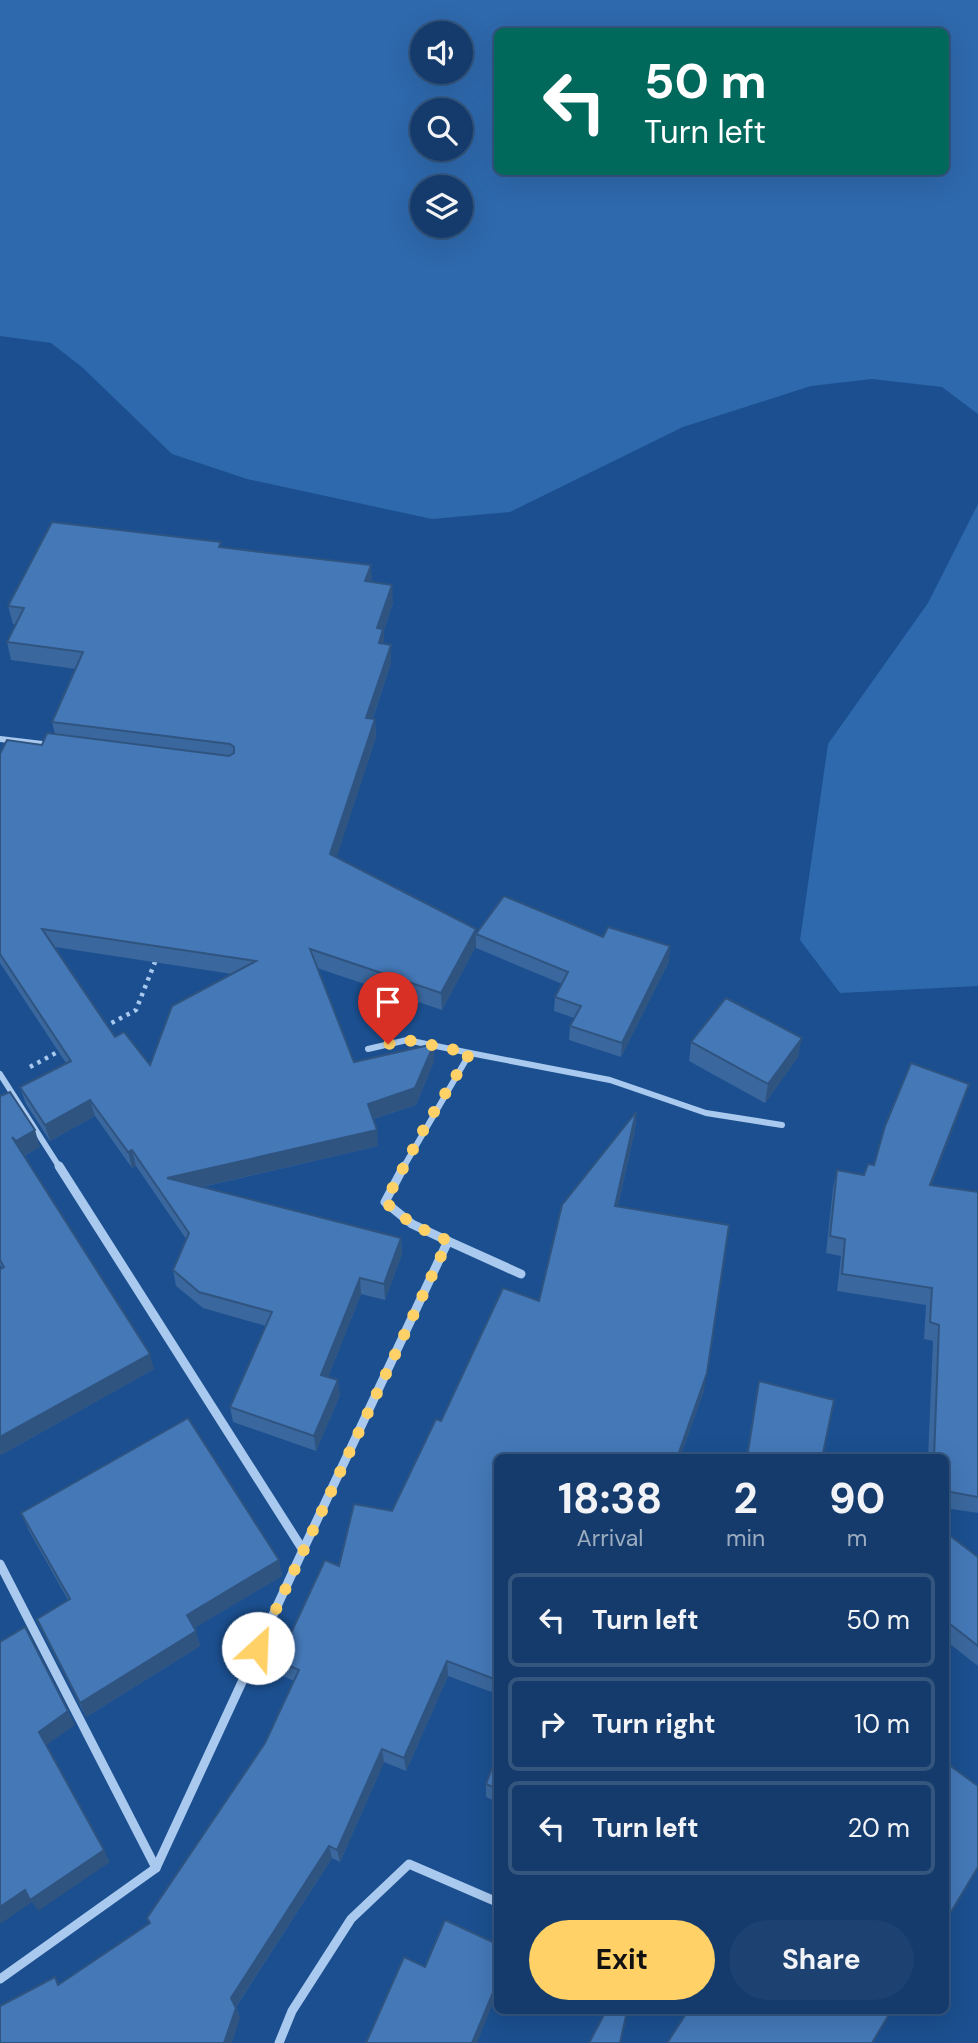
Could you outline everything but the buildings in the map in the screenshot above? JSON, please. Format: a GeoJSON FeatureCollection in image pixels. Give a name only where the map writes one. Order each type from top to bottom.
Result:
{"type":"FeatureCollection","features":[{"type":"Feature","properties":{"kind":"street"},"geometry":{"type":"LineString","coordinates":[[0,739],[55,746]]}},
{"type":"Feature","properties":{"kind":"street"},"geometry":{"type":"LineString","coordinates":[[368,1049],[407,1040],[610,1080],[706,1113],[782,1125]]}},
{"type":"Feature","properties":{"kind":"street"},"geometry":{"type":"LineString","coordinates":[[470,1053],[426,1125],[385,1202],[412,1224],[521,1274]]}},
{"type":"Feature","properties":{"kind":"street"},"geometry":{"type":"LineString","coordinates":[[1,1079],[303,1550]]}},
{"type":"Feature","properties":{"kind":"street"},"geometry":{"type":"LineString","coordinates":[[0,1979],[156,1868],[448,1241]]}},
{"type":"Feature","properties":{"kind":"street"},"geometry":{"type":"LineString","coordinates":[[0,1564],[156,1868]]}},
{"type":"Feature","properties":{"kind":"street"},"geometry":{"type":"LineString","coordinates":[[279,2043],[292,2011],[351,1919],[409,1864],[494,1901]]}},
{"type":"Feature","properties":{"kind":"path"},"geometry":{"type":"LineString","coordinates":[[100,1030],[136,1010],[161,947]]}},
{"type":"Feature","properties":{"kind":"path"},"geometry":{"type":"LineString","coordinates":[[1,1079],[64,1049]]}},
{"type":"Feature","properties":{"kind":"shaded area"},"geometry":{"type":"Polygon","coordinates":[[[0,0],[978,0],[978,414],[942,387],[872,379],[811,386],[683,427],[510,512],[432,519],[247,479],[172,454],[83,368],[51,343],[0,336],[0,0]]]}},
{"type":"Feature","properties":{"kind":"shaded area"},"geometry":{"type":"Polygon","coordinates":[[[978,504],[978,986],[840,993],[800,940],[828,744],[928,603],[978,504]]]}},
{"type":"Feature","properties":{"kind":"route"},"geometry":{"type":"LineString","coordinates":[[258,1648],[448,1241],[412,1224],[385,1202],[426,1125],[470,1053],[407,1040],[388,1044]]}}]}
